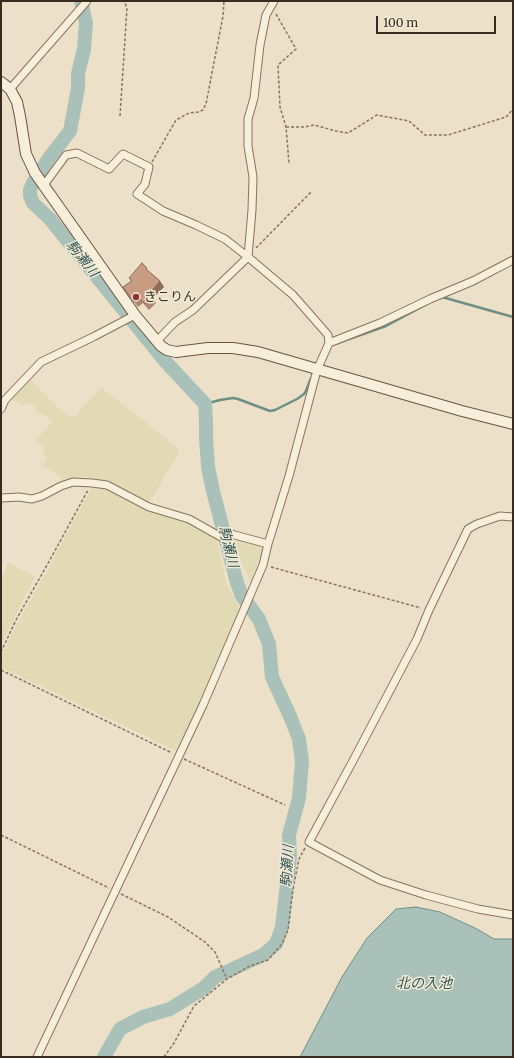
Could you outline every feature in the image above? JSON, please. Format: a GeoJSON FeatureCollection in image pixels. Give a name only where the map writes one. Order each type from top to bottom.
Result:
{"type":"FeatureCollection","features":[{"type":"Feature","properties":{"kind":"street"},"geometry":{"type":"LineString","coordinates":[[10,89],[86,2]]}},
{"type":"Feature","properties":{"kind":"street"},"geometry":{"type":"LineString","coordinates":[[157,341],[175,322],[193,310],[248,257],[253,177],[248,146],[248,119],[254,98],[264,22],[272,3]]}},
{"type":"Feature","properties":{"kind":"street"},"geometry":{"type":"LineString","coordinates":[[1,82],[10,89],[17,102],[26,154],[34,173],[135,315],[161,346],[167,350],[176,352],[208,348],[233,348],[258,352],[462,411],[513,424]]}},
{"type":"Feature","properties":{"kind":"street"},"geometry":{"type":"LineString","coordinates":[[37,1057],[203,705],[264,565],[268,544],[289,476],[317,370],[329,343],[328,335],[293,295],[225,239],[163,211],[137,194],[145,184],[149,167],[123,154],[109,169],[77,153],[66,155],[43,184]]}},
{"type":"Feature","properties":{"kind":"street"},"geometry":{"type":"LineString","coordinates":[[329,343],[473,281],[513,260]]}},
{"type":"Feature","properties":{"kind":"street"},"geometry":{"type":"LineString","coordinates":[[1,409],[5,400],[41,362],[135,315]]}},
{"type":"Feature","properties":{"kind":"street"},"geometry":{"type":"LineString","coordinates":[[1,498],[19,497],[32,499],[73,482],[107,485],[149,507],[189,519],[226,535],[231,534],[268,544]]}},
{"type":"Feature","properties":{"kind":"street"},"geometry":{"type":"LineString","coordinates":[[513,517],[500,516],[477,524],[468,529],[429,610],[417,639],[309,842],[380,880],[426,895],[478,909],[513,915]]}},
{"type":"Feature","properties":{"kind":"path"},"geometry":{"type":"LineString","coordinates":[[120,116],[127,8],[126,3],[123,1]]}},
{"type":"Feature","properties":{"kind":"path"},"geometry":{"type":"LineString","coordinates":[[149,167],[176,120],[188,113],[203,110],[206,104],[223,16],[224,1]]}},
{"type":"Feature","properties":{"kind":"path"},"geometry":{"type":"LineString","coordinates":[[272,3],[296,49],[278,64],[280,107],[286,127],[289,163]]}},
{"type":"Feature","properties":{"kind":"path"},"geometry":{"type":"LineString","coordinates":[[286,127],[306,127],[314,125],[348,133],[377,115],[408,121],[425,135],[448,134],[506,117],[513,109]]}},
{"type":"Feature","properties":{"kind":"path"},"geometry":{"type":"LineString","coordinates":[[248,257],[312,191]]}},
{"type":"Feature","properties":{"kind":"path"},"geometry":{"type":"LineString","coordinates":[[1,652],[16,620],[52,558],[92,483]]}},
{"type":"Feature","properties":{"kind":"path"},"geometry":{"type":"LineString","coordinates":[[264,565],[429,610]]}},
{"type":"Feature","properties":{"kind":"path"},"geometry":{"type":"LineString","coordinates":[[1,670],[179,757],[285,805]]}},
{"type":"Feature","properties":{"kind":"path"},"geometry":{"type":"LineString","coordinates":[[164,1057],[174,1043],[194,1006],[227,979],[250,966],[268,960],[282,944],[288,930],[293,889],[299,859],[309,842]]}},
{"type":"Feature","properties":{"kind":"path"},"geometry":{"type":"LineString","coordinates":[[222,967],[227,979]]}},
{"type":"Feature","properties":{"kind":"shaded area"},"geometry":{"type":"Polygon","coordinates":[[[28,377],[58,408],[72,417],[76,416],[79,411],[102,388],[178,448],[178,456],[156,492],[147,503],[116,486],[99,479],[84,477],[61,481],[62,477],[42,465],[47,458],[43,454],[45,448],[36,440],[53,421],[36,411],[37,408],[30,403],[22,405],[10,398],[28,377]]]}},
{"type":"Feature","properties":{"kind":"shaded area"},"geometry":{"type":"Polygon","coordinates":[[[93,485],[105,488],[147,510],[182,519],[216,537],[226,582],[239,607],[240,613],[226,646],[176,750],[1,667],[1,658],[16,626],[93,485]]]}},
{"type":"Feature","properties":{"kind":"shaded area"},"geometry":{"type":"Polygon","coordinates":[[[235,538],[264,545],[252,579],[250,580],[237,550],[235,538]]]}},
{"type":"Feature","properties":{"kind":"shaded area"},"geometry":{"type":"Polygon","coordinates":[[[8,563],[35,576],[1,645],[1,581],[8,563]]]}},
{"type":"Feature","properties":{"kind":"water","name":"北の入池"},"geometry":{"type":"Polygon","coordinates":[[[416,907],[440,912],[477,929],[494,939],[513,939],[513,1057],[300,1057],[342,977],[367,938],[396,909],[416,907]]]}},
{"type":"Feature","properties":{"kind":"building"},"geometry":{"type":"Polygon","coordinates":[[[142,263],[147,268],[146,269],[160,281],[149,294],[153,297],[145,304],[139,298],[134,302],[123,287],[132,281],[129,278],[142,263]]]}},
{"type":"Feature","properties":{"kind":"waterway","name":"駒瀬川"},"geometry":{"type":"LineString","coordinates":[[81,1],[86,23],[84,49],[78,74],[78,88],[70,131],[49,158],[33,183],[30,190],[30,196],[33,203],[50,219],[166,362],[205,404],[208,467],[237,583],[242,596],[259,619],[269,644],[272,677],[299,739],[302,761],[299,798],[289,835],[290,858],[282,927],[276,944],[263,955],[215,977],[204,988],[170,1009],[143,1017],[120,1029],[104,1057]]}},
{"type":"Feature","properties":{"kind":"waterway"},"geometry":{"type":"LineString","coordinates":[[441,298],[442,297],[513,317]]}},
{"type":"Feature","properties":{"kind":"waterway"},"geometry":{"type":"LineString","coordinates":[[335,344],[386,326],[429,303]]}},
{"type":"Feature","properties":{"kind":"waterway"},"geometry":{"type":"LineString","coordinates":[[205,404],[233,398],[270,411],[275,410],[304,394],[311,378]]}},
{"type":"Feature","properties":{"kind":"place","name":"きこりん"},"geometry":{"type":"Point","coordinates":[136,297]}}]}
